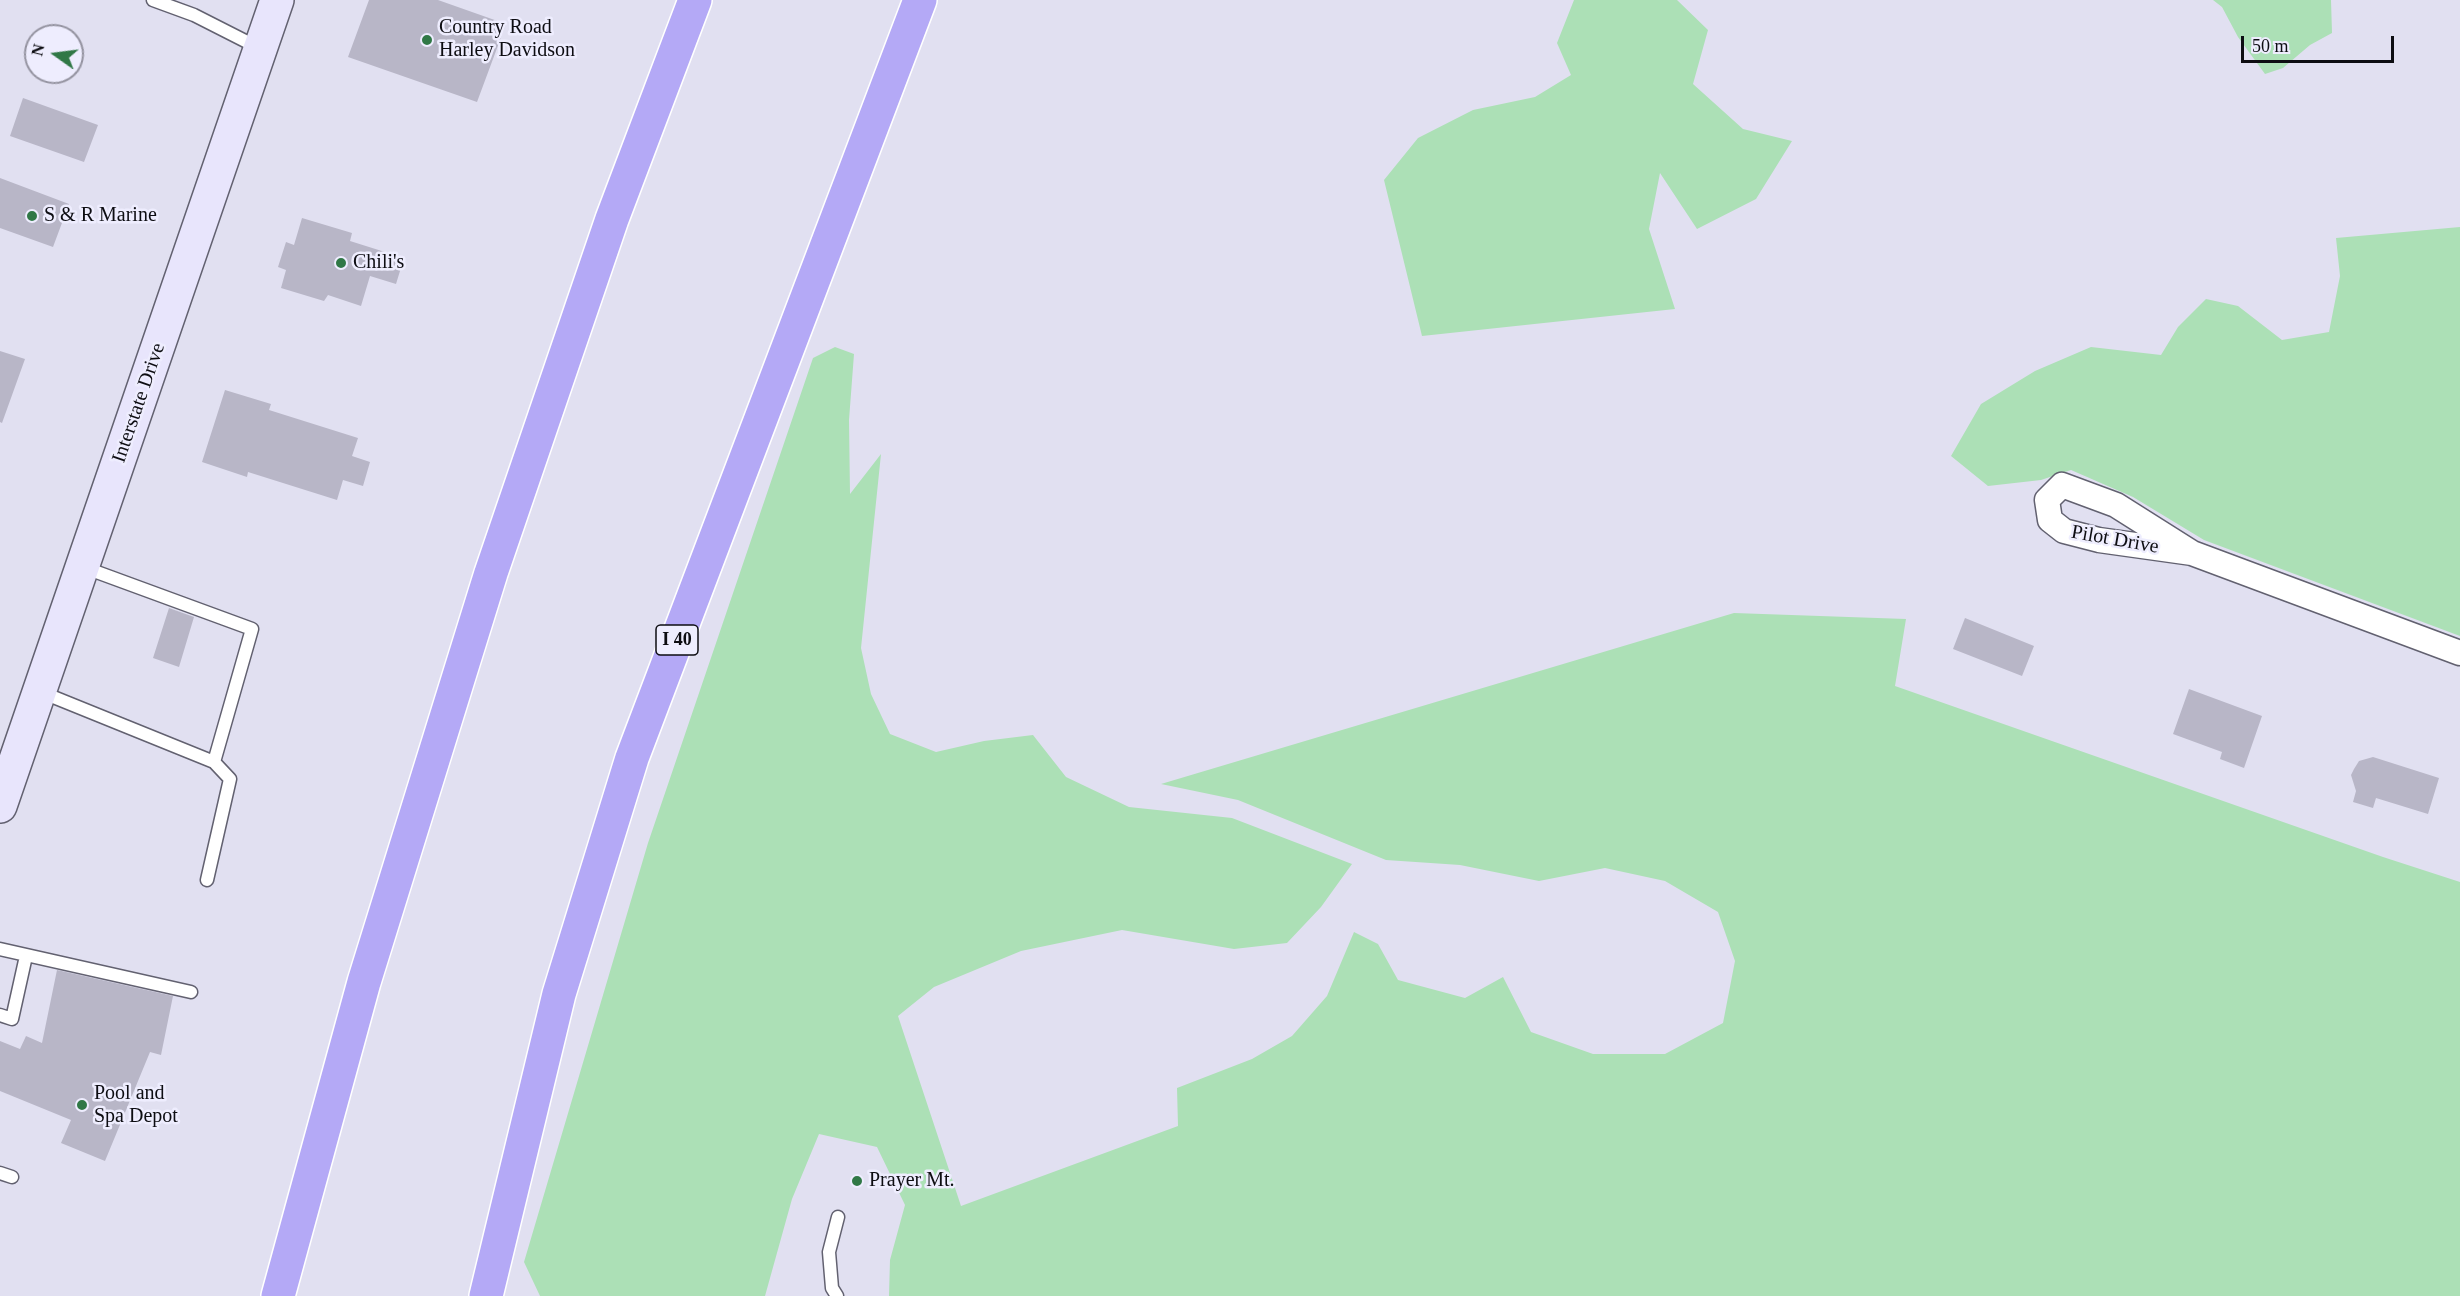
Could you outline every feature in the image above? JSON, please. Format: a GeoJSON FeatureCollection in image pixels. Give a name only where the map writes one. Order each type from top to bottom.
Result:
{"type":"FeatureCollection","features":[{"type":"Feature","properties":{"kind":"highway"},"geometry":{"type":"LineString","coordinates":[[278,1296],[364,982],[491,573],[612,219],[696,0]]}},
{"type":"Feature","properties":{"kind":"highway","name":"I 40"},"geometry":{"type":"LineString","coordinates":[[486,1296],[559,994],[632,758],[920,0]]}},
{"type":"Feature","properties":{"kind":"main road","name":"Interstate Drive"},"geometry":{"type":"LineString","coordinates":[[0,806],[276,0]]}},
{"type":"Feature","properties":{"kind":"street","name":"Pilot Drive"},"geometry":{"type":"LineString","coordinates":[[2192,553],[2099,540],[2064,531],[2050,519],[2048,500],[2061,485],[2116,505],[2192,553],[2460,653]]}},
{"type":"Feature","properties":{"kind":"lane"},"geometry":{"type":"LineString","coordinates":[[153,0],[194,15],[260,49]]}},
{"type":"Feature","properties":{"kind":"lane"},"geometry":{"type":"LineString","coordinates":[[83,567],[252,629],[214,762]]}},
{"type":"Feature","properties":{"kind":"lane"},"geometry":{"type":"LineString","coordinates":[[40,692],[214,762],[230,779],[207,880]]}},
{"type":"Feature","properties":{"kind":"lane"},"geometry":{"type":"LineString","coordinates":[[0,950],[191,992]]}},
{"type":"Feature","properties":{"kind":"lane"},"geometry":{"type":"LineString","coordinates":[[0,1015],[12,1018],[26,956]]}},
{"type":"Feature","properties":{"kind":"lane"},"geometry":{"type":"LineString","coordinates":[[837,1296],[832,1288],[829,1252],[838,1217]]}},
{"type":"Feature","properties":{"kind":"green space"},"geometry":{"type":"Polygon","coordinates":[[[1574,0],[1677,0],[1708,30],[1693,84],[1743,129],[1792,141],[1756,199],[1697,229],[1660,173],[1649,229],[1675,309],[1422,336],[1384,180],[1418,138],[1473,110],[1535,97],[1571,75],[1557,43],[1574,0]]]}},
{"type":"Feature","properties":{"kind":"green space"},"geometry":{"type":"Polygon","coordinates":[[[2213,0],[2331,0],[2332,33],[2310,45],[2283,68],[2265,74],[2238,37],[2222,7],[2213,0]]]}},
{"type":"Feature","properties":{"kind":"green space"},"geometry":{"type":"Polygon","coordinates":[[[2460,227],[2460,636],[2204,540],[2133,497],[2071,470],[2041,480],[1988,486],[1951,456],[1981,404],[2035,371],[2091,347],[2161,355],[2178,327],[2206,299],[2238,306],[2282,340],[2329,332],[2340,276],[2336,238],[2460,227]]]}},
{"type":"Feature","properties":{"kind":"green space"},"geometry":{"type":"Polygon","coordinates":[[[835,347],[854,354],[849,420],[850,494],[881,454],[861,648],[871,694],[890,734],[936,752],[984,741],[1033,735],[1066,777],[1129,807],[1232,818],[1352,864],[1321,907],[1287,943],[1234,949],[1122,930],[1021,951],[934,987],[898,1016],[961,1206],[1178,1126],[1177,1088],[1252,1059],[1292,1036],[1327,996],[1354,932],[1378,944],[1398,980],[1465,998],[1503,977],[1531,1032],[1593,1054],[1665,1054],[1723,1023],[1735,961],[1718,912],[1665,881],[1605,868],[1539,881],[1460,865],[1386,860],[1238,800],[1161,784],[1734,613],[1906,619],[1895,686],[2460,882],[2460,1296],[889,1296],[890,1260],[905,1205],[877,1147],[819,1134],[792,1199],[765,1296],[540,1296],[524,1262],[648,843],[813,358],[835,347]]]}},
{"type":"Feature","properties":{"kind":"building","name":"Country Road Harley Davidson"},"geometry":{"type":"Polygon","coordinates":[[[369,0],[438,0],[506,24],[477,102],[348,57],[369,0]]]}},
{"type":"Feature","properties":{"kind":"building"},"geometry":{"type":"Polygon","coordinates":[[[23,98],[98,125],[84,162],[10,136],[23,98]]]}},
{"type":"Feature","properties":{"kind":"building","name":"S & R Marine"},"geometry":{"type":"Polygon","coordinates":[[[0,178],[69,204],[53,247],[0,228],[0,178]]]}},
{"type":"Feature","properties":{"kind":"building","name":"Chili's"},"geometry":{"type":"Polygon","coordinates":[[[302,218],[352,233],[350,241],[404,258],[396,284],[370,276],[361,306],[328,295],[324,301],[281,288],[286,270],[278,267],[286,242],[294,245],[302,218]]]}},
{"type":"Feature","properties":{"kind":"building"},"geometry":{"type":"Polygon","coordinates":[[[0,351],[25,359],[2,423],[0,422],[0,351]]]}},
{"type":"Feature","properties":{"kind":"building"},"geometry":{"type":"Polygon","coordinates":[[[225,390],[271,404],[269,410],[358,438],[352,456],[370,462],[363,486],[343,480],[337,500],[248,472],[247,477],[202,462],[225,390]]]}},
{"type":"Feature","properties":{"kind":"building"},"geometry":{"type":"Polygon","coordinates":[[[169,608],[194,617],[179,667],[153,658],[169,608]]]}},
{"type":"Feature","properties":{"kind":"building"},"geometry":{"type":"Polygon","coordinates":[[[1965,618],[2034,646],[2022,676],[1953,649],[1965,618]]]}},
{"type":"Feature","properties":{"kind":"building"},"geometry":{"type":"Polygon","coordinates":[[[2189,689],[2262,716],[2244,768],[2220,759],[2222,752],[2173,734],[2189,689]]]}},
{"type":"Feature","properties":{"kind":"building"},"geometry":{"type":"Polygon","coordinates":[[[2373,757],[2439,778],[2428,814],[2376,798],[2373,808],[2353,802],[2356,791],[2351,775],[2359,761],[2373,757]]]}},
{"type":"Feature","properties":{"kind":"building"},"geometry":{"type":"Polygon","coordinates":[[[57,970],[173,996],[161,1055],[150,1052],[105,1161],[61,1143],[71,1120],[0,1091],[0,1041],[20,1049],[26,1036],[42,1043],[57,970]]]}},
{"type":"Feature","properties":{"kind":"place","name":"Country Road Harley Davidson"},"geometry":{"type":"Point","coordinates":[427,40]}},
{"type":"Feature","properties":{"kind":"place","name":"S & R Marine"},"geometry":{"type":"Point","coordinates":[32,216]}},
{"type":"Feature","properties":{"kind":"place","name":"Chili's"},"geometry":{"type":"Point","coordinates":[341,263]}},
{"type":"Feature","properties":{"kind":"place","name":"Pool and Spa Depot"},"geometry":{"type":"Point","coordinates":[82,1105]}},
{"type":"Feature","properties":{"kind":"place","name":"Prayer Mt."},"geometry":{"type":"Point","coordinates":[857,1181]}}]}
